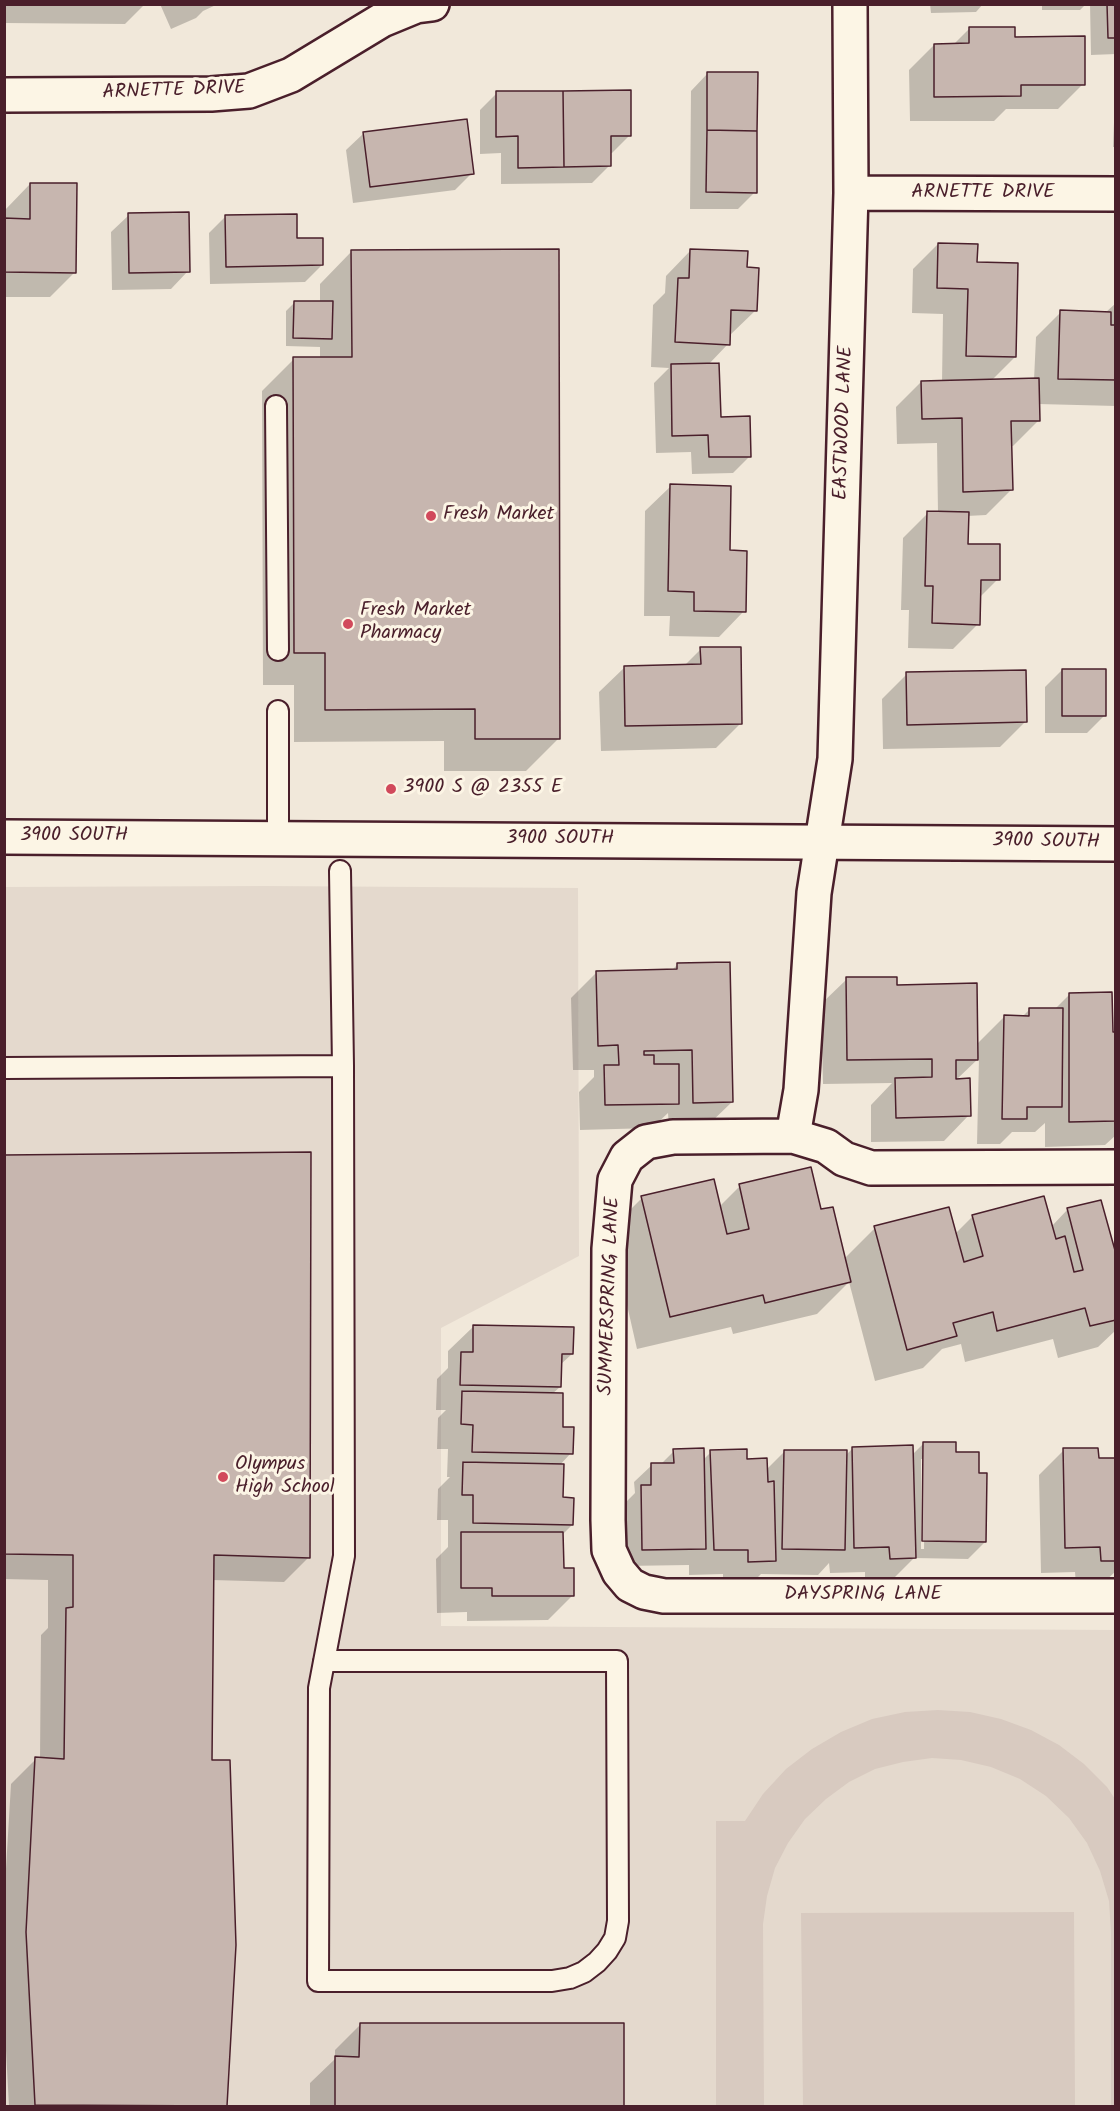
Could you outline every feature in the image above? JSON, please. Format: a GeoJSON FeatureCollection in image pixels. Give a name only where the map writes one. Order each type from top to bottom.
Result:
{"type":"FeatureCollection","features":[{"type":"Feature","properties":{"kind":"street","name":"ARNETTE DRIVE"},"geometry":{"type":"LineString","coordinates":[[4,95],[211,94],[249,91],[291,75],[382,20],[416,6],[432,4]]}},
{"type":"Feature","properties":{"kind":"street","name":"EASTWOOD LANE"},"geometry":{"type":"LineString","coordinates":[[823,841],[835,759],[851,193],[850,4]]}},
{"type":"Feature","properties":{"kind":"street","name":"ARNETTE DRIVE"},"geometry":{"type":"LineString","coordinates":[[851,193],[1116,194]]}},
{"type":"Feature","properties":{"kind":"street","name":"3900 SOUTH"},"geometry":{"type":"LineString","coordinates":[[4,837],[1116,844]]}},
{"type":"Feature","properties":{"kind":"street"},"geometry":{"type":"LineString","coordinates":[[793,1136],[801,1090],[814,893],[823,841]]}},
{"type":"Feature","properties":{"kind":"street","name":"SUMMERSPRING LANE"},"geometry":{"type":"LineString","coordinates":[[619,1572],[609,1550],[608,1520],[609,1249],[615,1180],[627,1157],[646,1142],[673,1137],[793,1136],[826,1146],[844,1159],[871,1168],[1116,1167]]}},
{"type":"Feature","properties":{"kind":"street","name":"DAYSPRING LANE"},"geometry":{"type":"LineString","coordinates":[[619,1572],[630,1585],[644,1593],[664,1596],[1116,1596]]}},
{"type":"Feature","properties":{"kind":"lane"},"geometry":{"type":"LineString","coordinates":[[276,406],[278,650]]}},
{"type":"Feature","properties":{"kind":"lane"},"geometry":{"type":"LineString","coordinates":[[278,711],[278,839]]}},
{"type":"Feature","properties":{"kind":"lane"},"geometry":{"type":"LineString","coordinates":[[324,1661],[617,1661],[618,1921],[615,1938],[597,1962],[584,1972],[570,1978],[552,1981],[318,1981],[319,1688],[324,1661],[344,1556],[343,1066],[340,871]]}},
{"type":"Feature","properties":{"kind":"lane"},"geometry":{"type":"LineString","coordinates":[[4,1068],[343,1066]]}},
{"type":"Feature","properties":{"kind":"shaded area","name":"Olympus High School"},"geometry":{"type":"Polygon","coordinates":[[[4,887],[578,888],[579,1256],[441,1328],[441,1626],[1115,1630],[1115,2106],[5,2106],[4,887]]]}},
{"type":"Feature","properties":{"kind":"shaded area"},"geometry":{"type":"Polygon","coordinates":[[[938,1710],[970,1712],[1001,1719],[1031,1730],[1059,1745],[1084,1764],[1107,1787],[1115,1799],[1115,2106],[1111,2106],[1109,1901],[1100,1871],[1087,1843],[1069,1818],[1046,1796],[1020,1779],[991,1767],[961,1760],[932,1758],[875,1769],[849,1782],[805,1819],[788,1843],[775,1868],[767,1896],[763,1924],[764,2106],[716,2106],[716,1821],[745,1821],[763,1794],[786,1769],[812,1749],[841,1732],[872,1719],[905,1712],[938,1710]]]}},
{"type":"Feature","properties":{"kind":"shaded area"},"geometry":{"type":"Polygon","coordinates":[[[1074,1912],[1075,2106],[803,2106],[801,1913],[1074,1912]]]}},
{"type":"Feature","properties":{"kind":"building"},"geometry":{"type":"Polygon","coordinates":[[[1107,4],[1116,4],[1116,38],[1108,38],[1107,4]]]}},
{"type":"Feature","properties":{"kind":"building"},"geometry":{"type":"Polygon","coordinates":[[[969,27],[1015,27],[1015,37],[1085,36],[1085,85],[1021,85],[1021,96],[934,97],[934,44],[969,43],[969,27]]]}},
{"type":"Feature","properties":{"kind":"building"},"geometry":{"type":"Polygon","coordinates":[[[707,72],[758,72],[757,131],[707,130],[707,72]]]}},
{"type":"Feature","properties":{"kind":"building"},"geometry":{"type":"Polygon","coordinates":[[[631,90],[631,136],[611,136],[611,166],[564,167],[563,91],[631,90]]]}},
{"type":"Feature","properties":{"kind":"building"},"geometry":{"type":"Polygon","coordinates":[[[496,91],[563,91],[564,167],[518,168],[518,136],[496,137],[496,91]]]}},
{"type":"Feature","properties":{"kind":"building"},"geometry":{"type":"Polygon","coordinates":[[[467,119],[474,174],[370,187],[363,132],[467,119]]]}},
{"type":"Feature","properties":{"kind":"building"},"geometry":{"type":"Polygon","coordinates":[[[707,130],[757,131],[757,193],[706,192],[707,130]]]}},
{"type":"Feature","properties":{"kind":"building"},"geometry":{"type":"Polygon","coordinates":[[[30,183],[77,183],[76,273],[4,272],[4,218],[30,219],[30,183]]]}},
{"type":"Feature","properties":{"kind":"building"},"geometry":{"type":"Polygon","coordinates":[[[189,212],[190,272],[129,273],[128,213],[189,212]]]}},
{"type":"Feature","properties":{"kind":"building"},"geometry":{"type":"Polygon","coordinates":[[[297,214],[297,238],[323,238],[323,265],[226,267],[225,215],[297,214]]]}},
{"type":"Feature","properties":{"kind":"building"},"geometry":{"type":"Polygon","coordinates":[[[938,243],[978,244],[977,262],[1018,263],[1016,357],[966,356],[968,289],[937,288],[938,243]]]}},
{"type":"Feature","properties":{"kind":"building"},"geometry":{"type":"Polygon","coordinates":[[[559,249],[560,739],[475,739],[475,709],[325,710],[325,653],[294,653],[293,357],[352,357],[351,250],[559,249]]]}},
{"type":"Feature","properties":{"kind":"building"},"geometry":{"type":"Polygon","coordinates":[[[690,249],[748,251],[747,267],[759,268],[757,311],[731,310],[730,345],[675,342],[678,278],[689,278],[690,249]]]}},
{"type":"Feature","properties":{"kind":"building"},"geometry":{"type":"Polygon","coordinates":[[[294,301],[333,301],[332,339],[293,338],[294,301]]]}},
{"type":"Feature","properties":{"kind":"building"},"geometry":{"type":"Polygon","coordinates":[[[1060,310],[1111,312],[1111,325],[1116,325],[1116,380],[1058,379],[1060,310]]]}},
{"type":"Feature","properties":{"kind":"building"},"geometry":{"type":"Polygon","coordinates":[[[719,363],[721,417],[750,416],[751,457],[709,457],[708,435],[672,436],[671,364],[719,363]]]}},
{"type":"Feature","properties":{"kind":"building"},"geometry":{"type":"Polygon","coordinates":[[[1039,378],[1040,421],[1011,421],[1013,490],[963,492],[962,418],[922,419],[921,381],[1039,378]]]}},
{"type":"Feature","properties":{"kind":"building"},"geometry":{"type":"Polygon","coordinates":[[[670,484],[731,486],[730,550],[747,551],[746,612],[694,611],[694,592],[668,591],[670,484]]]}},
{"type":"Feature","properties":{"kind":"building"},"geometry":{"type":"Polygon","coordinates":[[[927,511],[969,512],[968,544],[1000,544],[1000,580],[981,580],[980,625],[932,623],[933,586],[925,586],[927,511]]]}},
{"type":"Feature","properties":{"kind":"building"},"geometry":{"type":"Polygon","coordinates":[[[700,647],[741,647],[742,724],[625,726],[624,666],[701,664],[700,647]]]}},
{"type":"Feature","properties":{"kind":"building"},"geometry":{"type":"Polygon","coordinates":[[[1062,669],[1106,669],[1106,716],[1062,716],[1062,669]]]}},
{"type":"Feature","properties":{"kind":"building"},"geometry":{"type":"Polygon","coordinates":[[[1026,670],[1027,722],[907,725],[906,672],[1026,670]]]}},
{"type":"Feature","properties":{"kind":"building"},"geometry":{"type":"Polygon","coordinates":[[[730,962],[733,1102],[693,1103],[692,1050],[644,1051],[644,1055],[654,1055],[654,1064],[679,1064],[679,1104],[605,1105],[604,1065],[619,1065],[618,1045],[598,1046],[596,971],[677,969],[677,963],[730,962]]]}},
{"type":"Feature","properties":{"kind":"building"},"geometry":{"type":"Polygon","coordinates":[[[846,977],[897,977],[897,985],[977,983],[978,1060],[956,1060],[956,1079],[970,1078],[971,1116],[896,1118],[895,1078],[932,1077],[932,1059],[847,1060],[846,977]]]}},
{"type":"Feature","properties":{"kind":"building"},"geometry":{"type":"Polygon","coordinates":[[[1112,992],[1113,1032],[1116,1032],[1116,1121],[1069,1122],[1069,993],[1112,992]]]}},
{"type":"Feature","properties":{"kind":"building"},"geometry":{"type":"Polygon","coordinates":[[[1029,1008],[1063,1008],[1062,1107],[1027,1107],[1027,1119],[1002,1119],[1004,1015],[1029,1016],[1029,1008]]]}},
{"type":"Feature","properties":{"kind":"building","name":"Olympus High School"},"geometry":{"type":"Polygon","coordinates":[[[311,1152],[310,1558],[214,1555],[212,1760],[230,1760],[236,1945],[227,2106],[35,2105],[26,1932],[35,1757],[64,1759],[66,1608],[73,1607],[73,1555],[4,1554],[4,1155],[311,1152]]]}},
{"type":"Feature","properties":{"kind":"building"},"geometry":{"type":"Polygon","coordinates":[[[811,1167],[821,1209],[833,1207],[851,1282],[765,1303],[763,1295],[670,1317],[641,1196],[714,1179],[727,1234],[749,1229],[739,1184],[811,1167]]]}},
{"type":"Feature","properties":{"kind":"building"},"geometry":{"type":"Polygon","coordinates":[[[1044,1196],[1056,1239],[1065,1236],[1074,1272],[1083,1270],[1067,1208],[1101,1200],[1116,1254],[1116,1320],[1090,1326],[1085,1308],[997,1331],[993,1312],[953,1323],[957,1336],[907,1350],[874,1226],[949,1207],[964,1262],[983,1256],[972,1215],[1044,1196]]]}},
{"type":"Feature","properties":{"kind":"building"},"geometry":{"type":"Polygon","coordinates":[[[473,1325],[574,1327],[573,1354],[562,1354],[561,1387],[460,1385],[461,1352],[473,1352],[473,1325]]]}},
{"type":"Feature","properties":{"kind":"building"},"geometry":{"type":"Polygon","coordinates":[[[462,1391],[563,1393],[563,1427],[574,1427],[573,1454],[472,1452],[473,1425],[461,1424],[462,1391]]]}},
{"type":"Feature","properties":{"kind":"building"},"geometry":{"type":"Polygon","coordinates":[[[923,1442],[956,1442],[956,1452],[979,1452],[979,1473],[987,1473],[986,1542],[922,1541],[923,1442]]]}},
{"type":"Feature","properties":{"kind":"building"},"geometry":{"type":"Polygon","coordinates":[[[913,1445],[916,1558],[890,1559],[889,1547],[854,1548],[852,1447],[913,1445]]]}},
{"type":"Feature","properties":{"kind":"building"},"geometry":{"type":"Polygon","coordinates":[[[704,1448],[706,1549],[642,1550],[641,1485],[651,1485],[651,1463],[674,1463],[673,1449],[704,1448]]]}},
{"type":"Feature","properties":{"kind":"building"},"geometry":{"type":"Polygon","coordinates":[[[1063,1448],[1098,1448],[1099,1458],[1116,1458],[1116,1561],[1101,1561],[1100,1547],[1065,1548],[1063,1448]]]}},
{"type":"Feature","properties":{"kind":"building"},"geometry":{"type":"Polygon","coordinates":[[[747,1449],[747,1459],[767,1458],[768,1482],[774,1481],[776,1561],[748,1562],[748,1550],[714,1550],[710,1450],[747,1449]]]}},
{"type":"Feature","properties":{"kind":"building"},"geometry":{"type":"Polygon","coordinates":[[[784,1450],[847,1450],[845,1550],[782,1549],[784,1450]]]}},
{"type":"Feature","properties":{"kind":"building"},"geometry":{"type":"Polygon","coordinates":[[[463,1462],[564,1464],[563,1497],[574,1498],[573,1525],[473,1523],[473,1495],[462,1495],[463,1462]]]}},
{"type":"Feature","properties":{"kind":"building"},"geometry":{"type":"Polygon","coordinates":[[[461,1532],[563,1532],[564,1568],[574,1568],[574,1596],[492,1596],[492,1588],[461,1588],[461,1532]]]}},
{"type":"Feature","properties":{"kind":"building"},"geometry":{"type":"Polygon","coordinates":[[[360,2023],[624,2023],[624,2106],[335,2106],[335,2056],[359,2057],[360,2023]]]}},
{"type":"Feature","properties":{"kind":"place","name":"Fresh Market"},"geometry":{"type":"Point","coordinates":[431,516]}},
{"type":"Feature","properties":{"kind":"place","name":"Fresh Market Pharmacy"},"geometry":{"type":"Point","coordinates":[348,624]}},
{"type":"Feature","properties":{"kind":"place","name":"3900 S @ 2355 E"},"geometry":{"type":"Point","coordinates":[391,789]}},
{"type":"Feature","properties":{"kind":"place","name":"Olympus High School"},"geometry":{"type":"Point","coordinates":[223,1477]}}]}
